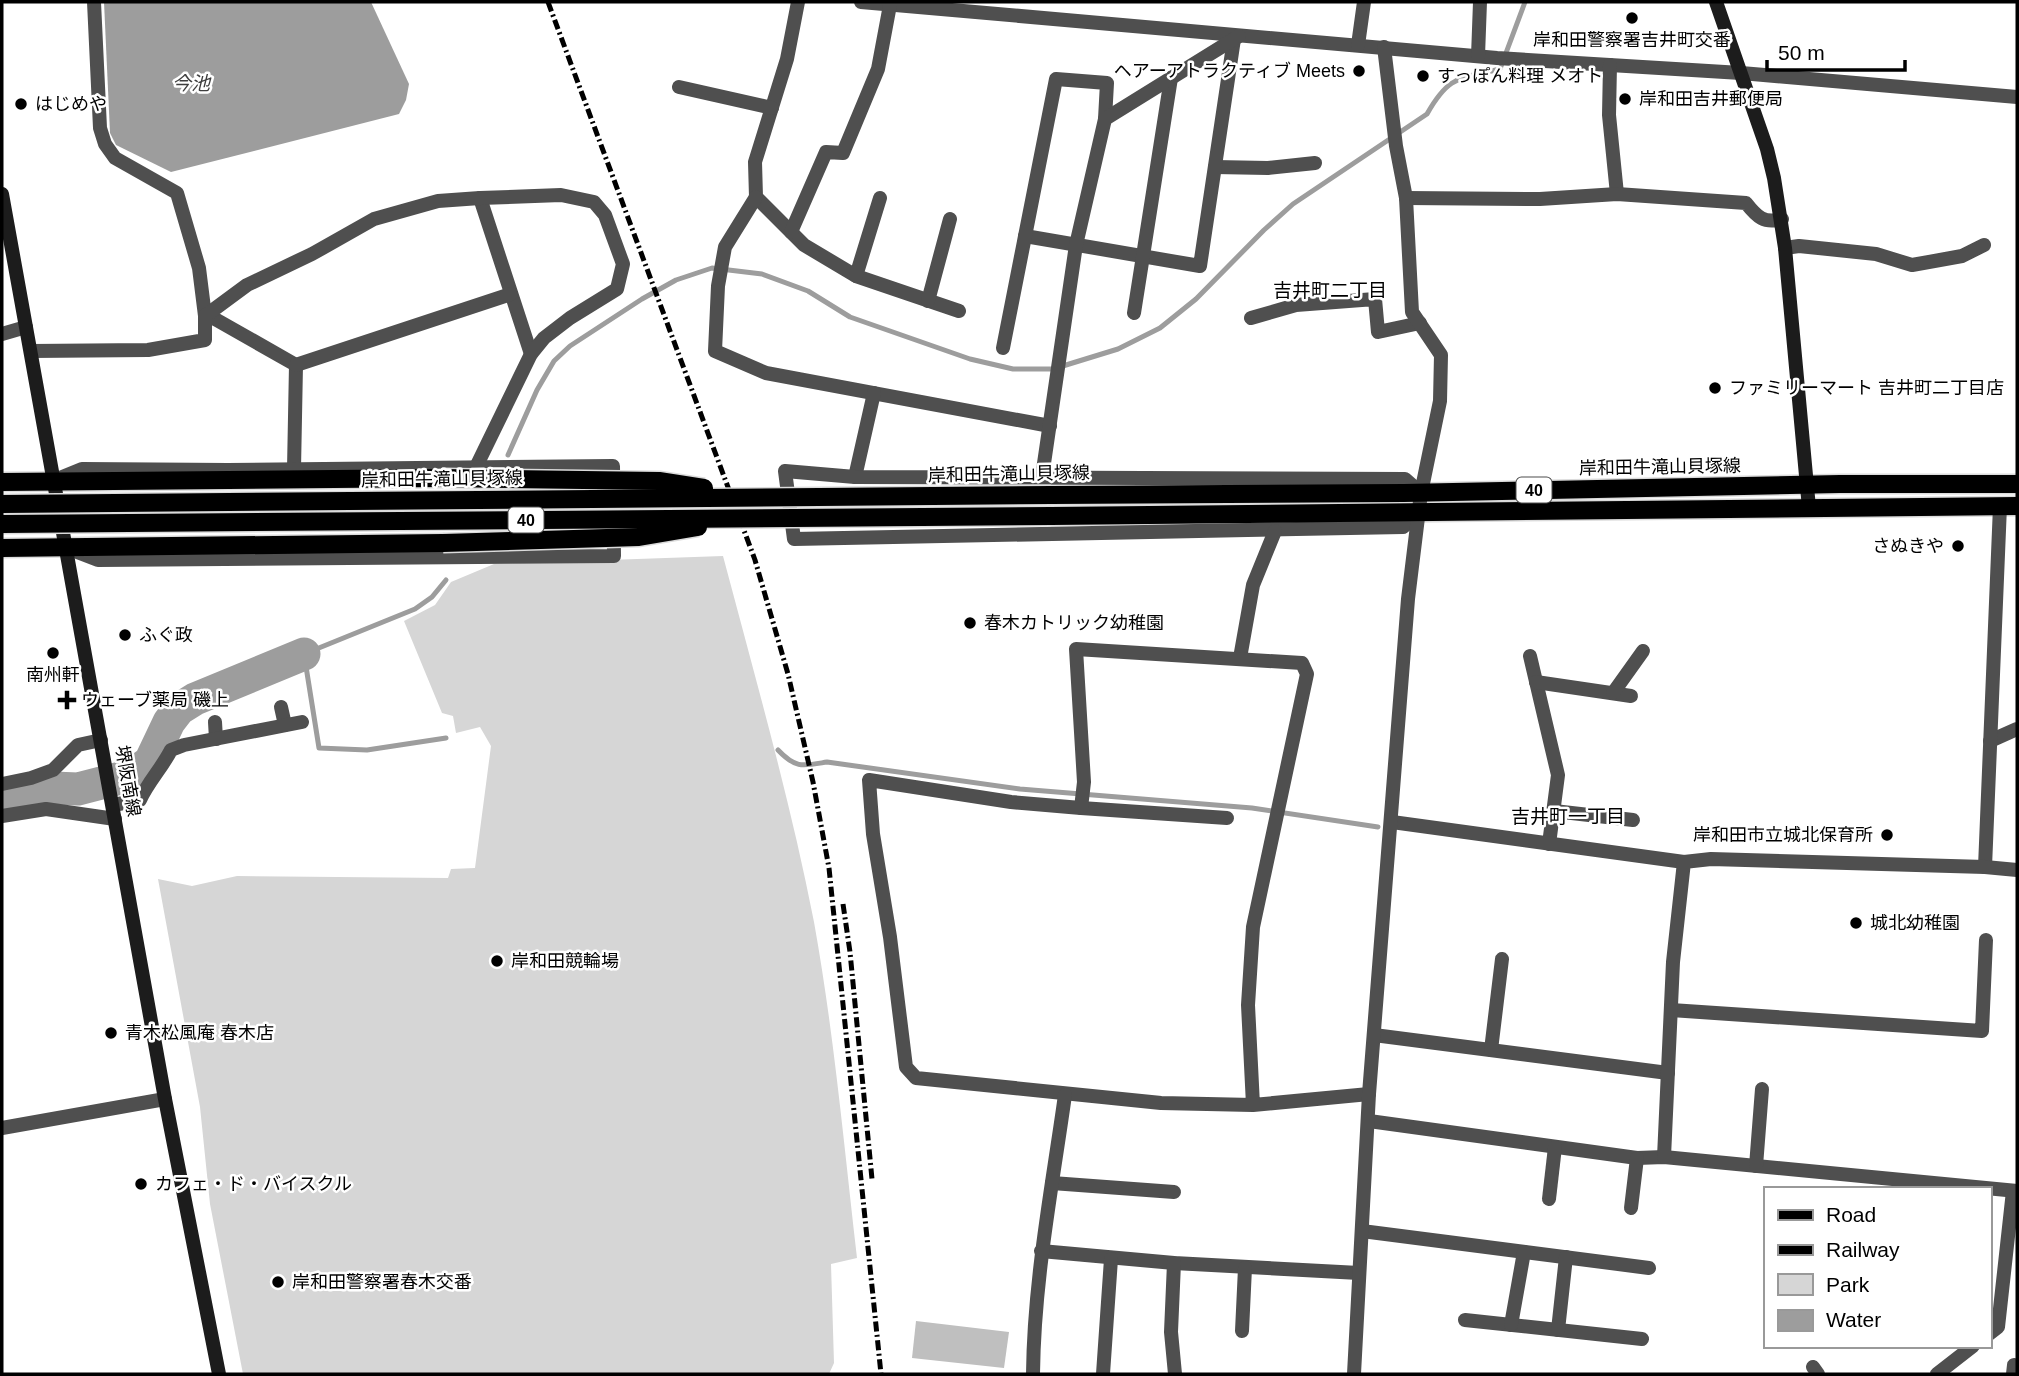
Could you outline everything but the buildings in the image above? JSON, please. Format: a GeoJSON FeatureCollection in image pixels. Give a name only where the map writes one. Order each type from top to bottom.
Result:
{"type":"FeatureCollection","features":[{"type":"Feature","properties":{"kind":"main road"},"geometry":{"type":"LineString","coordinates":[[1716,2],[1767,149],[1782,219],[1809,508]]}},
{"type":"Feature","properties":{"kind":"main road","name":"堺阪南線"},"geometry":{"type":"LineString","coordinates":[[2,194],[7,253],[26,327],[165,1099],[219,1374]]}},
{"type":"Feature","properties":{"kind":"main road"},"geometry":{"type":"LineString","coordinates":[[2,482],[442,478],[659,481],[752,496]]}},
{"type":"Feature","properties":{"kind":"main road","name":"岸和田牛滝山貝塚線"},"geometry":{"type":"LineString","coordinates":[[2,504],[752,496],[1421,493],[1807,485],[2017,484]]}},
{"type":"Feature","properties":{"kind":"main road","name":"40"},"geometry":{"type":"LineString","coordinates":[[2,524],[2009,506]]}},
{"type":"Feature","properties":{"kind":"main road"},"geometry":{"type":"LineString","coordinates":[[2,548],[443,543],[639,537],[757,518]]}},
{"type":"Feature","properties":{"kind":"street"},"geometry":{"type":"LineString","coordinates":[[30,351],[148,350],[205,340],[199,268],[177,193],[115,158],[105,144],[100,128],[94,2]]}},
{"type":"Feature","properties":{"kind":"street"},"geometry":{"type":"LineString","coordinates":[[798,2],[787,59],[755,162],[756,197],[725,247],[718,286],[715,351],[766,373],[1050,426]]}},
{"type":"Feature","properties":{"kind":"street"},"geometry":{"type":"LineString","coordinates":[[861,2],[1236,37],[1741,73],[2017,97]]}},
{"type":"Feature","properties":{"kind":"street"},"geometry":{"type":"LineString","coordinates":[[1358,45],[1364,2]]}},
{"type":"Feature","properties":{"kind":"street"},"geometry":{"type":"LineString","coordinates":[[1478,56],[1480,2]]}},
{"type":"Feature","properties":{"kind":"street"},"geometry":{"type":"LineString","coordinates":[[791,232],[826,152],[843,153],[878,69],[890,5]]}},
{"type":"Feature","properties":{"kind":"street"},"geometry":{"type":"LineString","coordinates":[[1105,119],[1236,37]]}},
{"type":"Feature","properties":{"kind":"street"},"geometry":{"type":"LineString","coordinates":[[1025,236],[1199,266],[1236,37]]}},
{"type":"Feature","properties":{"kind":"street"},"geometry":{"type":"LineString","coordinates":[[1354,1374],[1369,1094],[1408,599],[1421,493],[1440,401],[1441,355],[1412,312],[1406,198],[1396,146],[1384,47]]}},
{"type":"Feature","properties":{"kind":"street"},"geometry":{"type":"LineString","coordinates":[[1610,65],[1609,115],[1617,194]]}},
{"type":"Feature","properties":{"kind":"street"},"geometry":{"type":"LineString","coordinates":[[1134,313],[1171,78]]}},
{"type":"Feature","properties":{"kind":"street"},"geometry":{"type":"LineString","coordinates":[[1003,348],[1056,79],[1107,83],[1105,119],[1076,245],[1042,477]]}},
{"type":"Feature","properties":{"kind":"street"},"geometry":{"type":"LineString","coordinates":[[679,87],[772,108]]}},
{"type":"Feature","properties":{"kind":"street"},"geometry":{"type":"LineString","coordinates":[[1215,167],[1268,168],[1315,163]]}},
{"type":"Feature","properties":{"kind":"street"},"geometry":{"type":"LineString","coordinates":[[1406,198],[1540,199],[1617,194],[1746,203],[1757,217],[1770,222],[1782,219]]}},
{"type":"Feature","properties":{"kind":"street"},"geometry":{"type":"LineString","coordinates":[[205,316],[247,285],[313,254],[374,219],[438,201],[561,195],[594,202],[605,215],[623,264],[617,289],[570,318],[544,338],[531,354],[476,467]]}},
{"type":"Feature","properties":{"kind":"street"},"geometry":{"type":"LineString","coordinates":[[756,197],[804,245],[856,276],[959,311]]}},
{"type":"Feature","properties":{"kind":"street"},"geometry":{"type":"LineString","coordinates":[[480,198],[531,354]]}},
{"type":"Feature","properties":{"kind":"street"},"geometry":{"type":"LineString","coordinates":[[856,276],[880,198]]}},
{"type":"Feature","properties":{"kind":"street"},"geometry":{"type":"LineString","coordinates":[[928,301],[950,219]]}},
{"type":"Feature","properties":{"kind":"street"},"geometry":{"type":"LineString","coordinates":[[1786,248],[1799,246],[1875,254],[1912,265],[1962,256],[1984,245]]}},
{"type":"Feature","properties":{"kind":"street"},"geometry":{"type":"LineString","coordinates":[[205,316],[296,365],[511,294]]}},
{"type":"Feature","properties":{"kind":"street"},"geometry":{"type":"LineString","coordinates":[[1251,318],[1296,306],[1375,299],[1378,332],[1420,323]]}},
{"type":"Feature","properties":{"kind":"street"},"geometry":{"type":"LineString","coordinates":[[2,334],[26,327]]}},
{"type":"Feature","properties":{"kind":"street"},"geometry":{"type":"LineString","coordinates":[[294,469],[296,365]]}},
{"type":"Feature","properties":{"kind":"street"},"geometry":{"type":"LineString","coordinates":[[855,477],[874,393]]}},
{"type":"Feature","properties":{"kind":"street"},"geometry":{"type":"LineString","coordinates":[[54,481],[82,469],[613,466],[614,556],[98,560],[66,547]]}},
{"type":"Feature","properties":{"kind":"street"},"geometry":{"type":"LineString","coordinates":[[1420,513],[1403,527],[794,539],[785,471],[855,477],[1405,479],[1421,493]]}},
{"type":"Feature","properties":{"kind":"street"},"geometry":{"type":"LineString","coordinates":[[878,477],[881,537]]}},
{"type":"Feature","properties":{"kind":"street"},"geometry":{"type":"LineString","coordinates":[[1985,867],[1990,741],[2009,506]]}},
{"type":"Feature","properties":{"kind":"street"},"geometry":{"type":"LineString","coordinates":[[1240,658],[1253,585],[1275,531]]}},
{"type":"Feature","properties":{"kind":"street"},"geometry":{"type":"LineString","coordinates":[[1081,808],[1084,782],[1076,649],[1301,663],[1307,674],[1252,927],[1248,1005],[1253,1105]]}},
{"type":"Feature","properties":{"kind":"street"},"geometry":{"type":"LineString","coordinates":[[1613,693],[1643,651]]}},
{"type":"Feature","properties":{"kind":"street"},"geometry":{"type":"LineString","coordinates":[[1530,656],[1558,775],[1549,844]]}},
{"type":"Feature","properties":{"kind":"street"},"geometry":{"type":"LineString","coordinates":[[1536,682],[1631,696]]}},
{"type":"Feature","properties":{"kind":"street"},"geometry":{"type":"LineString","coordinates":[[281,707],[285,726]]}},
{"type":"Feature","properties":{"kind":"street"},"geometry":{"type":"LineString","coordinates":[[215,722],[216,739]]}},
{"type":"Feature","properties":{"kind":"street"},"geometry":{"type":"LineString","coordinates":[[2,816],[46,809],[113,807],[140,800],[148,783],[171,750],[302,722]]}},
{"type":"Feature","properties":{"kind":"street"},"geometry":{"type":"LineString","coordinates":[[1990,741],[2017,729]]}},
{"type":"Feature","properties":{"kind":"street"},"geometry":{"type":"LineString","coordinates":[[2,784],[54,770],[78,746],[102,745]]}},
{"type":"Feature","properties":{"kind":"street"},"geometry":{"type":"LineString","coordinates":[[1227,818],[1011,802],[869,780],[873,834],[890,937],[906,1067],[916,1078],[1161,1103],[1253,1105],[1369,1094]]}},
{"type":"Feature","properties":{"kind":"street"},"geometry":{"type":"LineString","coordinates":[[1553,811],[1633,820]]}},
{"type":"Feature","properties":{"kind":"street"},"geometry":{"type":"LineString","coordinates":[[1392,822],[1684,862],[1711,859],[2017,870]]}},
{"type":"Feature","properties":{"kind":"street"},"geometry":{"type":"LineString","coordinates":[[1664,1157],[1673,962],[1684,862]]}},
{"type":"Feature","properties":{"kind":"street"},"geometry":{"type":"LineString","coordinates":[[1671,1010],[1982,1031],[1986,940]]}},
{"type":"Feature","properties":{"kind":"street"},"geometry":{"type":"LineString","coordinates":[[1491,1050],[1502,959]]}},
{"type":"Feature","properties":{"kind":"street"},"geometry":{"type":"LineString","coordinates":[[1374,1035],[1668,1073]]}},
{"type":"Feature","properties":{"kind":"street"},"geometry":{"type":"LineString","coordinates":[[1756,1166],[1762,1089]]}},
{"type":"Feature","properties":{"kind":"street"},"geometry":{"type":"LineString","coordinates":[[1033,1374],[1033,1327],[1041,1251],[1065,1095]]}},
{"type":"Feature","properties":{"kind":"street"},"geometry":{"type":"LineString","coordinates":[[2,1128],[165,1099]]}},
{"type":"Feature","properties":{"kind":"street"},"geometry":{"type":"LineString","coordinates":[[1369,1121],[1637,1158],[1664,1157],[1974,1187]]}},
{"type":"Feature","properties":{"kind":"street"},"geometry":{"type":"LineString","coordinates":[[1549,1199],[1555,1147]]}},
{"type":"Feature","properties":{"kind":"street"},"geometry":{"type":"LineString","coordinates":[[1631,1208],[1637,1158]]}},
{"type":"Feature","properties":{"kind":"street"},"geometry":{"type":"LineString","coordinates":[[1052,1183],[1174,1192]]}},
{"type":"Feature","properties":{"kind":"street"},"geometry":{"type":"LineString","coordinates":[[1991,1189],[2015,1191],[1998,1327],[1991,1332]]}},
{"type":"Feature","properties":{"kind":"street"},"geometry":{"type":"LineString","coordinates":[[1362,1231],[1649,1268]]}},
{"type":"Feature","properties":{"kind":"street"},"geometry":{"type":"LineString","coordinates":[[1041,1251],[1174,1264],[1359,1273]]}},
{"type":"Feature","properties":{"kind":"street"},"geometry":{"type":"LineString","coordinates":[[1511,1325],[1524,1252]]}},
{"type":"Feature","properties":{"kind":"street"},"geometry":{"type":"LineString","coordinates":[[1558,1330],[1566,1257]]}},
{"type":"Feature","properties":{"kind":"street"},"geometry":{"type":"LineString","coordinates":[[1103,1374],[1111,1259]]}},
{"type":"Feature","properties":{"kind":"street"},"geometry":{"type":"LineString","coordinates":[[1174,1264],[1171,1332],[1175,1374]]}},
{"type":"Feature","properties":{"kind":"street"},"geometry":{"type":"LineString","coordinates":[[1242,1331],[1245,1268]]}},
{"type":"Feature","properties":{"kind":"street"},"geometry":{"type":"LineString","coordinates":[[1465,1320],[1642,1339]]}},
{"type":"Feature","properties":{"kind":"street"},"geometry":{"type":"LineString","coordinates":[[1937,1374],[1970,1348]]}},
{"type":"Feature","properties":{"kind":"green space","name":"岸和田競輪場"},"geometry":{"type":"Polygon","coordinates":[[[723,556],[772,738],[805,876],[833,1048],[857,1258],[831,1264],[834,1363],[829,1374],[243,1374],[210,1204],[200,1107],[158,879],[192,886],[237,876],[448,878],[451,869],[475,868],[491,746],[480,727],[456,733],[453,716],[442,713],[404,621],[435,605],[451,582],[494,564],[723,556]]]}},
{"type":"Feature","properties":{"kind":"water","name":"今池"},"geometry":{"type":"Polygon","coordinates":[[[104,2],[371,2],[409,84],[406,100],[399,114],[171,172],[116,145],[110,133],[104,2]]]}},
{"type":"Feature","properties":{"kind":"waterway"},"geometry":{"type":"LineString","coordinates":[[508,455],[537,390],[554,361],[570,346],[676,280],[712,268],[762,274],[808,291],[850,317],[970,359],[1013,369],[1053,369],[1118,349],[1160,328],[1196,299],[1293,204],[1427,114],[1449,85],[1465,77],[1500,69],[1525,2]]}},
{"type":"Feature","properties":{"kind":"waterway"},"geometry":{"type":"LineString","coordinates":[[446,580],[432,597],[415,609],[304,654],[319,748],[367,750],[446,738]]}},
{"type":"Feature","properties":{"kind":"waterway"},"geometry":{"type":"LineString","coordinates":[[2,797],[53,788],[78,789],[132,775],[150,762],[169,722],[179,709],[195,699],[304,654]]}},
{"type":"Feature","properties":{"kind":"waterway"},"geometry":{"type":"LineString","coordinates":[[778,750],[800,765],[827,762],[1020,789],[1252,808],[1378,827]]}},
{"type":"Feature","properties":{"kind":"railway"},"geometry":{"type":"LineString","coordinates":[[548,2],[755,560],[788,674],[813,782],[829,868],[881,1374]]}},
{"type":"Feature","properties":{"kind":"railway"},"geometry":{"type":"LineString","coordinates":[[843,904],[872,1179]]}},
{"type":"Feature","properties":{"kind":"place","name":"岸和田警察署吉井町交番"},"geometry":{"type":"Point","coordinates":[1632,18]}},
{"type":"Feature","properties":{"kind":"place","name":"ヘアーアトラクティブ Meets"},"geometry":{"type":"Point","coordinates":[1359,71]}},
{"type":"Feature","properties":{"kind":"place","name":"すっぽん料理 メオト"},"geometry":{"type":"Point","coordinates":[1423,76]}},
{"type":"Feature","properties":{"kind":"place","name":"岸和田吉井郵便局"},"geometry":{"type":"Point","coordinates":[1625,99]}},
{"type":"Feature","properties":{"kind":"place","name":"はじめや"},"geometry":{"type":"Point","coordinates":[21,104]}},
{"type":"Feature","properties":{"kind":"place","name":"ファミリーマート 吉井町二丁目店"},"geometry":{"type":"Point","coordinates":[1715,388]}},
{"type":"Feature","properties":{"kind":"place","name":"さぬきや"},"geometry":{"type":"Point","coordinates":[1958,546]}},
{"type":"Feature","properties":{"kind":"place","name":"春木カトリック幼稚園"},"geometry":{"type":"Point","coordinates":[970,623]}},
{"type":"Feature","properties":{"kind":"place","name":"ふぐ政"},"geometry":{"type":"Point","coordinates":[125,635]}},
{"type":"Feature","properties":{"kind":"place","name":"南州軒"},"geometry":{"type":"Point","coordinates":[53,653]}},
{"type":"Feature","properties":{"kind":"place","name":"ウェーブ薬局 磯上"},"geometry":{"type":"Point","coordinates":[67,700]}},
{"type":"Feature","properties":{"kind":"place","name":"岸和田市立城北保育所"},"geometry":{"type":"Point","coordinates":[1887,835]}},
{"type":"Feature","properties":{"kind":"place","name":"城北幼稚園"},"geometry":{"type":"Point","coordinates":[1856,923]}},
{"type":"Feature","properties":{"kind":"place","name":"岸和田競輪場"},"geometry":{"type":"Point","coordinates":[497,961]}},
{"type":"Feature","properties":{"kind":"place","name":"青木松風庵 春木店"},"geometry":{"type":"Point","coordinates":[111,1033]}},
{"type":"Feature","properties":{"kind":"place","name":"カフェ・ド・バイスクル"},"geometry":{"type":"Point","coordinates":[141,1184]}},
{"type":"Feature","properties":{"kind":"place","name":"岸和田警察署春木交番"},"geometry":{"type":"Point","coordinates":[278,1282]}},
{"type":"Feature","properties":{"kind":"district","name":"吉井町二丁目"},"geometry":{"type":"Point","coordinates":[1330,290]}},
{"type":"Feature","properties":{"kind":"district","name":"吉井町一丁目"},"geometry":{"type":"Point","coordinates":[1568,816]}}]}
